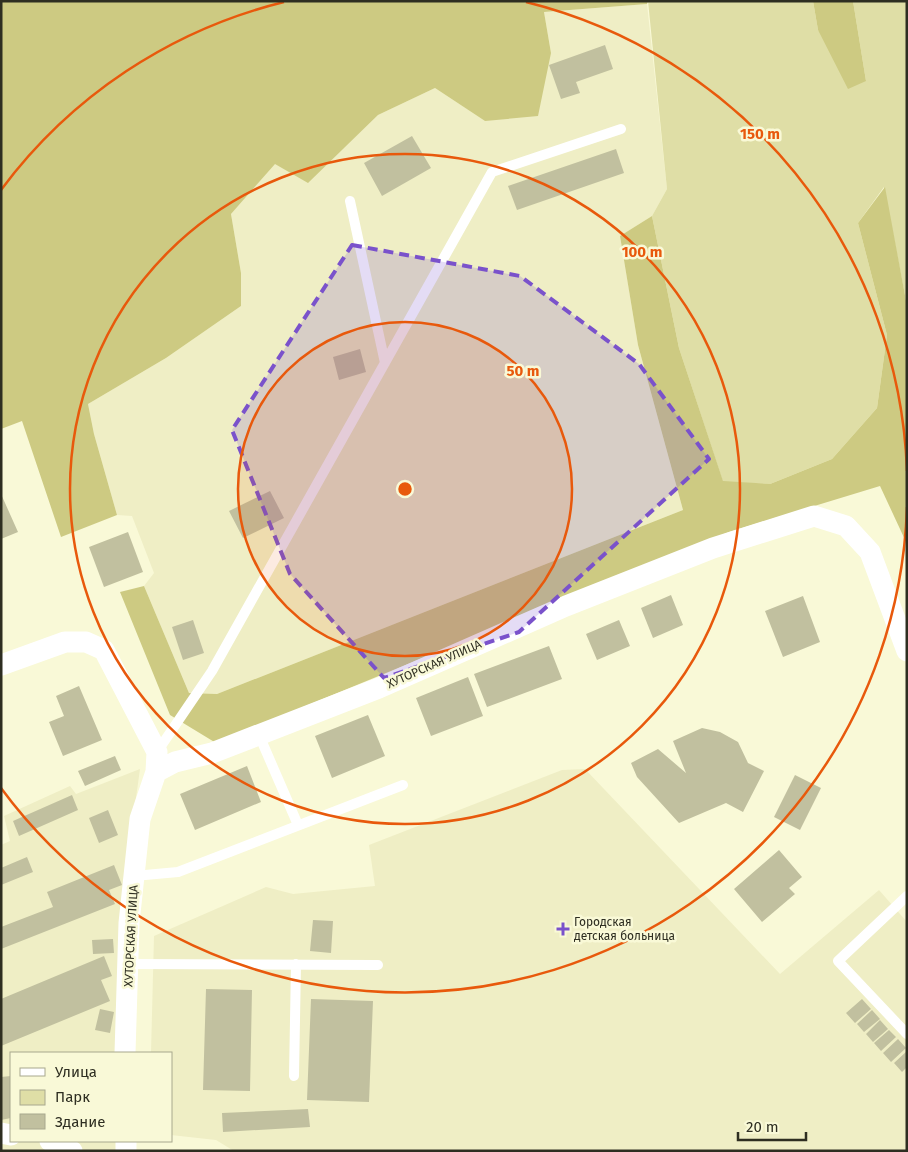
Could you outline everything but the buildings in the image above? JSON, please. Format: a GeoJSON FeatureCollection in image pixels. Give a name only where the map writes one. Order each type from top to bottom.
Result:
{"type":"FeatureCollection","features":[{"type":"Feature","properties":{"kind":"street","name":"ХУТОРСКАЯ УЛИЦА"},"geometry":{"type":"LineString","coordinates":[[125,1052],[129,923],[140,819],[156,762],[175,762],[212,753],[379,688],[575,602],[713,548],[814,516],[846,526],[870,552],[907,651]]}},
{"type":"Feature","properties":{"kind":"street"},"geometry":{"type":"LineString","coordinates":[[1,666],[65,642],[86,642],[104,650],[156,762]]}},
{"type":"Feature","properties":{"kind":"street"},"geometry":{"type":"LineString","coordinates":[[52,1142],[72,1151]]}},
{"type":"Feature","properties":{"kind":"lane"},"geometry":{"type":"LineString","coordinates":[[156,762],[212,672],[492,172],[621,129]]}},
{"type":"Feature","properties":{"kind":"lane"},"geometry":{"type":"LineString","coordinates":[[350,201],[385,363]]}},
{"type":"Feature","properties":{"kind":"lane"},"geometry":{"type":"LineString","coordinates":[[259,735],[298,825]]}},
{"type":"Feature","properties":{"kind":"lane"},"geometry":{"type":"LineString","coordinates":[[134,876],[178,872],[403,785]]}},
{"type":"Feature","properties":{"kind":"lane"},"geometry":{"type":"LineString","coordinates":[[907,896],[838,961],[907,1034]]}},
{"type":"Feature","properties":{"kind":"lane"},"geometry":{"type":"LineString","coordinates":[[128,964],[378,965]]}},
{"type":"Feature","properties":{"kind":"lane"},"geometry":{"type":"LineString","coordinates":[[294,1076],[296,964]]}},
{"type":"Feature","properties":{"kind":"highlighted area"},"geometry":{"type":"Polygon","coordinates":[[[352,245],[520,276],[639,364],[709,459],[519,632],[384,678],[290,574],[232,430],[352,245]]]}},
{"type":"Feature","properties":{"kind":"shaded area"},"geometry":{"type":"Polygon","coordinates":[[[1,1],[648,1],[647,4],[544,12],[551,53],[538,116],[485,121],[435,88],[378,115],[308,183],[275,164],[231,214],[241,273],[241,306],[166,358],[88,404],[94,434],[117,515],[61,537],[22,421],[1,429],[1,1]]]}},
{"type":"Feature","properties":{"kind":"shaded area"},"geometry":{"type":"Polygon","coordinates":[[[813,1],[853,1],[866,81],[848,89],[818,30],[813,1]]]}},
{"type":"Feature","properties":{"kind":"shaded area"},"geometry":{"type":"Polygon","coordinates":[[[647,4],[667,189],[652,216],[620,236],[638,345],[683,510],[217,694],[189,693],[144,586],[154,573],[132,516],[117,515],[94,434],[88,404],[166,358],[241,306],[241,273],[231,214],[275,163],[308,182],[378,115],[435,88],[485,121],[551,53],[544,12],[647,4]]]}},
{"type":"Feature","properties":{"kind":"shaded area"},"geometry":{"type":"Polygon","coordinates":[[[885,187],[907,306],[907,544],[880,486],[729,532],[216,743],[170,715],[120,592],[144,586],[189,693],[217,694],[683,510],[638,345],[620,236],[652,216],[679,348],[723,481],[770,484],[832,459],[877,408],[887,335],[858,223],[885,187]]]}},
{"type":"Feature","properties":{"kind":"shaded area"},"geometry":{"type":"Polygon","coordinates":[[[140,769],[129,848],[119,1052],[10,1052],[10,1142],[117,1142],[117,1151],[1,1151],[1,845],[10,841],[4,816],[70,786],[76,794],[140,769]]]}},
{"type":"Feature","properties":{"kind":"shaded area","name":"Городская детская больница"},"geometry":{"type":"Polygon","coordinates":[[[585,769],[780,974],[879,890],[907,922],[907,1151],[234,1151],[216,1140],[172,1135],[172,1052],[151,1052],[154,936],[266,887],[293,894],[375,886],[369,845],[562,770],[585,769]]]}},
{"type":"Feature","properties":{"kind":"green space"},"geometry":{"type":"Polygon","coordinates":[[[648,1],[813,1],[818,30],[866,81],[853,1],[907,1],[907,306],[884,187],[858,223],[887,335],[877,408],[832,459],[770,484],[723,482],[679,348],[652,216],[667,189],[648,1]]]}},
{"type":"Feature","properties":{"kind":"place","name":"Городская детская больница"},"geometry":{"type":"Point","coordinates":[563,929]}}]}
